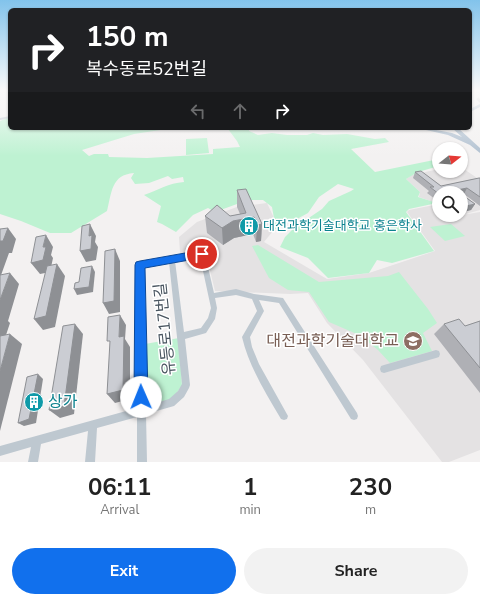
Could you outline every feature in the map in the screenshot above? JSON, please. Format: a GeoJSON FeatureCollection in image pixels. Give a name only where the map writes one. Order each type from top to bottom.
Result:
{"type":"FeatureCollection","features":[{"type":"Feature","properties":{"kind":"main road"},"geometry":{"type":"LineString","coordinates":[[432,130],[450,134],[470,143]]}},
{"type":"Feature","properties":{"kind":"main road"},"geometry":{"type":"LineString","coordinates":[[456,130],[480,152]]}},
{"type":"Feature","properties":{"kind":"street"},"geometry":{"type":"LineString","coordinates":[[142,462],[140,265],[202,254],[214,308],[211,319],[203,331],[182,336]]}},
{"type":"Feature","properties":{"kind":"street","name":"유등로17번길"},"geometry":{"type":"LineString","coordinates":[[0,451],[172,403],[181,394],[186,385],[182,336],[172,260]]}},
{"type":"Feature","properties":{"kind":"street"},"geometry":{"type":"LineString","coordinates":[[212,296],[236,292],[254,297],[281,300],[354,416]]}},
{"type":"Feature","properties":{"kind":"street"},"geometry":{"type":"LineString","coordinates":[[254,297],[261,311],[246,337],[247,344],[284,416]]}},
{"type":"Feature","properties":{"kind":"street"},"geometry":{"type":"LineString","coordinates":[[384,369],[436,354]]}},
{"type":"Feature","properties":{"kind":"street"},"geometry":{"type":"LineString","coordinates":[[90,462],[93,425]]}},
{"type":"Feature","properties":{"kind":"street"},"geometry":{"type":"LineString","coordinates":[[33,462],[37,441]]}},
{"type":"Feature","properties":{"kind":"shaded area","name":"대전과학기술대학교"},"geometry":{"type":"Polygon","coordinates":[[[432,171],[432,178],[468,178],[468,172],[480,180],[480,210],[468,213],[468,186],[432,186],[432,202],[419,197],[420,192],[406,179],[412,175],[432,171]]]}},
{"type":"Feature","properties":{"kind":"shaded area","name":"대전과학기술대학교"},"geometry":{"type":"Polygon","coordinates":[[[250,202],[252,205],[267,203],[274,218],[273,231],[264,242],[327,279],[369,273],[435,251],[407,212],[409,210],[432,205],[432,222],[468,222],[468,214],[480,212],[480,450],[449,462],[442,462],[363,360],[327,323],[308,293],[290,294],[215,291],[206,254],[180,253],[179,237],[197,222],[250,202]]]}},
{"type":"Feature","properties":{"kind":"green space"},"geometry":{"type":"Polygon","coordinates":[[[8,118],[8,130],[160,130],[134,134],[82,150],[89,156],[94,154],[108,154],[109,157],[147,158],[213,154],[213,149],[240,147],[229,130],[249,130],[258,135],[272,133],[287,135],[307,135],[313,133],[323,135],[347,134],[375,139],[385,138],[389,142],[351,149],[375,172],[432,160],[432,168],[418,172],[406,179],[420,192],[418,197],[432,201],[432,204],[409,209],[406,212],[434,251],[392,263],[377,260],[369,273],[328,278],[308,258],[280,247],[285,237],[294,228],[322,209],[329,201],[354,189],[338,184],[319,197],[308,213],[297,219],[285,221],[273,231],[274,218],[272,207],[263,200],[248,200],[215,212],[208,208],[193,215],[176,232],[157,222],[161,206],[144,195],[168,185],[184,182],[183,177],[172,179],[168,176],[149,183],[135,184],[131,178],[134,173],[126,174],[117,181],[112,191],[107,211],[71,233],[50,233],[0,214],[0,121],[8,118]]]}},
{"type":"Feature","properties":{"kind":"green space"},"geometry":{"type":"Polygon","coordinates":[[[207,138],[209,153],[186,155],[186,139],[207,138]]]}},
{"type":"Feature","properties":{"kind":"green space"},"geometry":{"type":"Polygon","coordinates":[[[451,224],[465,236],[445,241],[430,227],[451,224]]]}},
{"type":"Feature","properties":{"kind":"green space"},"geometry":{"type":"Polygon","coordinates":[[[258,245],[319,282],[388,276],[399,272],[437,323],[423,333],[432,351],[390,363],[378,350],[359,335],[329,322],[309,292],[288,290],[269,278],[252,246],[258,245]]]}},
{"type":"Feature","properties":{"kind":"green space"},"geometry":{"type":"Polygon","coordinates":[[[179,338],[182,386],[171,400],[145,409],[145,344],[179,338]]]}},
{"type":"Feature","properties":{"kind":"building"},"geometry":{"type":"Polygon","coordinates":[[[421,171],[441,186],[433,186],[415,172],[421,171]]]}},
{"type":"Feature","properties":{"kind":"building"},"geometry":{"type":"Polygon","coordinates":[[[480,178],[480,197],[468,189],[468,186],[441,186],[480,178]]]}},
{"type":"Feature","properties":{"kind":"building"},"geometry":{"type":"Polygon","coordinates":[[[246,189],[262,224],[257,225],[254,217],[233,221],[222,228],[205,216],[217,205],[230,216],[246,213],[237,190],[246,189]]]}},
{"type":"Feature","properties":{"kind":"building"},"geometry":{"type":"Polygon","coordinates":[[[468,199],[475,204],[468,206],[468,199]]]}},
{"type":"Feature","properties":{"kind":"building"},"geometry":{"type":"Polygon","coordinates":[[[90,224],[89,236],[92,235],[91,249],[80,251],[82,226],[90,224]]]}},
{"type":"Feature","properties":{"kind":"building"},"geometry":{"type":"Polygon","coordinates":[[[8,228],[3,241],[0,241],[0,229],[8,228]]]}},
{"type":"Feature","properties":{"kind":"building"},"geometry":{"type":"Polygon","coordinates":[[[46,235],[43,247],[46,247],[43,260],[31,263],[36,237],[46,235]]]}},
{"type":"Feature","properties":{"kind":"building"},"geometry":{"type":"Polygon","coordinates":[[[115,249],[114,301],[103,303],[105,251],[115,249]]]}},
{"type":"Feature","properties":{"kind":"building"},"geometry":{"type":"Polygon","coordinates":[[[57,264],[46,316],[34,319],[47,266],[57,264]]]}},
{"type":"Feature","properties":{"kind":"building"},"geometry":{"type":"Polygon","coordinates":[[[92,266],[89,287],[74,289],[75,283],[79,282],[81,268],[92,266]]]}},
{"type":"Feature","properties":{"kind":"building"},"geometry":{"type":"Polygon","coordinates":[[[10,273],[0,300],[0,275],[10,273]]]}},
{"type":"Feature","properties":{"kind":"building"},"geometry":{"type":"Polygon","coordinates":[[[120,315],[119,337],[124,336],[123,390],[107,394],[110,341],[107,341],[108,317],[120,315]]]}},
{"type":"Feature","properties":{"kind":"building"},"geometry":{"type":"Polygon","coordinates":[[[459,319],[465,326],[480,321],[480,368],[444,324],[459,319]]]}},
{"type":"Feature","properties":{"kind":"building"},"geometry":{"type":"Polygon","coordinates":[[[75,324],[64,406],[49,410],[63,326],[75,324]]]}},
{"type":"Feature","properties":{"kind":"building"},"geometry":{"type":"Polygon","coordinates":[[[10,334],[0,371],[0,336],[10,334]]]}},
{"type":"Feature","properties":{"kind":"building"},"geometry":{"type":"Polygon","coordinates":[[[38,374],[29,419],[18,423],[27,377],[38,374]]]}},
{"type":"Feature","properties":{"kind":"place","name":"대전과학기술대학교 홍은학사"},"geometry":{"type":"Point","coordinates":[249,226]}},
{"type":"Feature","properties":{"kind":"place","name":"대전과학기술대학교"},"geometry":{"type":"Point","coordinates":[413,341]}},
{"type":"Feature","properties":{"kind":"place","name":"상가"},"geometry":{"type":"Point","coordinates":[34,402]}},
{"type":"Feature","properties":{"kind":"route"},"geometry":{"type":"LineString","coordinates":[[141,397],[140,265],[202,254]]}}]}
